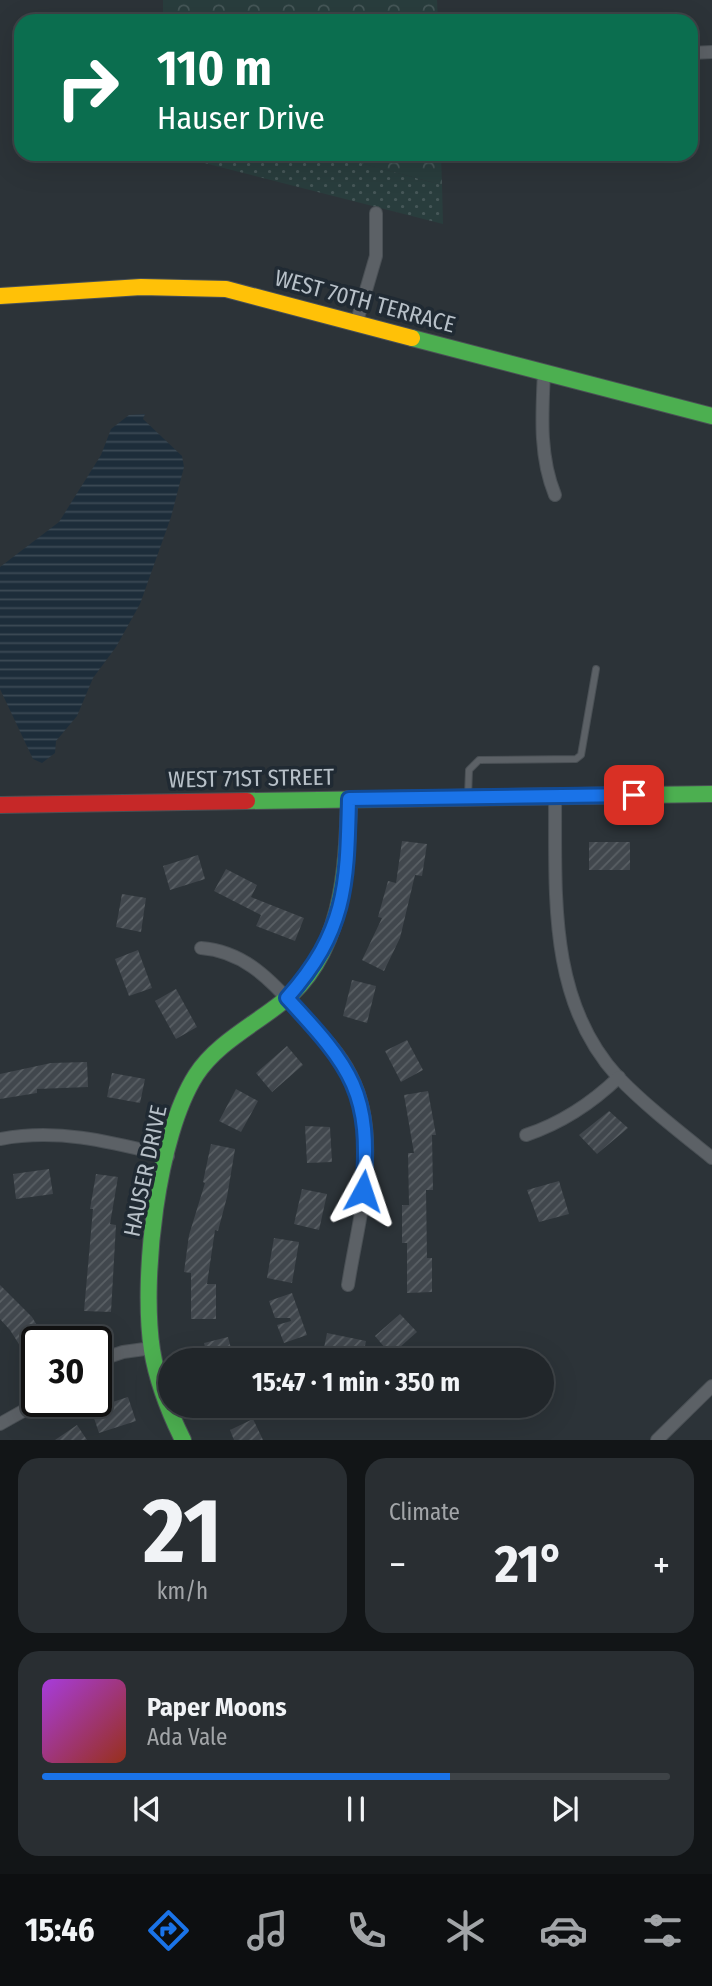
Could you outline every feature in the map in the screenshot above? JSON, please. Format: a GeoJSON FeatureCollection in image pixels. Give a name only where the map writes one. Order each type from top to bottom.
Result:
{"type":"FeatureCollection","features":[{"type":"Feature","properties":{"kind":"street"},"geometry":{"type":"LineString","coordinates":[[357,321],[376,256],[376,214]]}},
{"type":"Feature","properties":{"kind":"street","name":"WEST 70TH TERRACE"},"geometry":{"type":"LineString","coordinates":[[0,296],[76,293],[150,284],[189,285],[238,292],[712,416]]}},
{"type":"Feature","properties":{"kind":"street"},"geometry":{"type":"LineString","coordinates":[[544,372],[542,436],[548,477],[555,495]]}},
{"type":"Feature","properties":{"kind":"street","name":"WEST 71ST STREET"},"geometry":{"type":"LineString","coordinates":[[0,805],[712,794]]}},
{"type":"Feature","properties":{"kind":"street"},"geometry":{"type":"LineString","coordinates":[[555,796],[557,925],[561,958],[586,1030],[618,1077],[710,1152]]}},
{"type":"Feature","properties":{"kind":"street","name":"HAUSER DRIVE"},"geometry":{"type":"LineString","coordinates":[[183,1440],[170,1415],[152,1348],[151,1257],[168,1156],[184,1096],[199,1071],[219,1051],[287,998],[304,979],[340,913],[345,889],[349,799]]}},
{"type":"Feature","properties":{"kind":"street"},"geometry":{"type":"LineString","coordinates":[[201,948],[222,950],[247,962],[287,998],[352,1076],[364,1114],[366,1156],[348,1285]]}},
{"type":"Feature","properties":{"kind":"street"},"geometry":{"type":"LineString","coordinates":[[526,1135],[555,1125],[600,1095],[618,1077]]}},
{"type":"Feature","properties":{"kind":"street"},"geometry":{"type":"LineString","coordinates":[[0,1139],[26,1134],[76,1135],[168,1156]]}},
{"type":"Feature","properties":{"kind":"street"},"geometry":{"type":"LineString","coordinates":[[112,1356],[152,1348]]}},
{"type":"Feature","properties":{"kind":"street"},"geometry":{"type":"LineString","coordinates":[[657,1440],[712,1386]]}},
{"type":"Feature","properties":{"kind":"street"},"geometry":{"type":"LineString","coordinates":[[0,1424],[21,1412]]}},
{"type":"Feature","properties":{"kind":"lane"},"geometry":{"type":"LineString","coordinates":[[468,798],[469,770],[475,761],[495,758],[576,760],[581,755],[596,669]]}},
{"type":"Feature","properties":{"kind":"green space"},"geometry":{"type":"Polygon","coordinates":[[[163,0],[437,0],[438,14],[163,14],[163,0]]]}},
{"type":"Feature","properties":{"kind":"green space"},"geometry":{"type":"Polygon","coordinates":[[[196,161],[353,161],[442,185],[443,224],[196,161]]]}},
{"type":"Feature","properties":{"kind":"green space"},"geometry":{"type":"Polygon","coordinates":[[[353,161],[441,161],[442,185],[353,161]]]}},
{"type":"Feature","properties":{"kind":"water"},"geometry":{"type":"Polygon","coordinates":[[[145,414],[143,419],[182,456],[184,467],[171,517],[140,604],[116,647],[93,678],[77,716],[56,741],[55,753],[42,763],[33,759],[0,689],[0,567],[59,522],[101,455],[111,429],[129,415],[145,414]]]}},
{"type":"Feature","properties":{"kind":"building"},"geometry":{"type":"Polygon","coordinates":[[[402,841],[427,844],[422,876],[415,875],[400,938],[384,971],[362,960],[382,918],[378,917],[388,881],[396,883],[402,841]]]}},
{"type":"Feature","properties":{"kind":"building"},"geometry":{"type":"Polygon","coordinates":[[[589,842],[630,842],[630,870],[589,870],[589,842]]]}},
{"type":"Feature","properties":{"kind":"building"},"geometry":{"type":"Polygon","coordinates":[[[198,855],[205,879],[170,890],[163,866],[198,855]]]}},
{"type":"Feature","properties":{"kind":"building"},"geometry":{"type":"Polygon","coordinates":[[[226,869],[257,885],[251,897],[304,918],[295,941],[256,926],[261,915],[214,891],[226,869]]]}},
{"type":"Feature","properties":{"kind":"building"},"geometry":{"type":"Polygon","coordinates":[[[122,894],[146,898],[141,932],[116,927],[122,894]]]}},
{"type":"Feature","properties":{"kind":"building"},"geometry":{"type":"Polygon","coordinates":[[[138,950],[152,988],[129,996],[115,959],[138,950]]]}},
{"type":"Feature","properties":{"kind":"building"},"geometry":{"type":"Polygon","coordinates":[[[352,980],[376,986],[367,1023],[343,1016],[352,980]]]}},
{"type":"Feature","properties":{"kind":"building"},"geometry":{"type":"Polygon","coordinates":[[[176,989],[197,1027],[176,1039],[155,1001],[176,989]]]}},
{"type":"Feature","properties":{"kind":"building"},"geometry":{"type":"Polygon","coordinates":[[[407,1040],[423,1070],[401,1082],[385,1051],[407,1040]]]}},
{"type":"Feature","properties":{"kind":"building"},"geometry":{"type":"Polygon","coordinates":[[[287,1046],[303,1065],[272,1092],[256,1073],[287,1046]]]}},
{"type":"Feature","properties":{"kind":"building"},"geometry":{"type":"Polygon","coordinates":[[[87,1062],[88,1087],[37,1089],[37,1093],[0,1099],[0,1074],[51,1063],[87,1062]]]}},
{"type":"Feature","properties":{"kind":"building"},"geometry":{"type":"Polygon","coordinates":[[[112,1073],[145,1079],[140,1103],[107,1097],[112,1073]]]}},
{"type":"Feature","properties":{"kind":"building"},"geometry":{"type":"Polygon","coordinates":[[[236,1089],[258,1101],[241,1132],[219,1121],[236,1089]]]}},
{"type":"Feature","properties":{"kind":"building"},"geometry":{"type":"Polygon","coordinates":[[[428,1091],[436,1135],[432,1135],[433,1190],[426,1190],[427,1258],[432,1258],[432,1292],[407,1293],[407,1243],[402,1243],[402,1205],[409,1205],[408,1153],[414,1153],[404,1095],[428,1091]]]}},
{"type":"Feature","properties":{"kind":"building"},"geometry":{"type":"Polygon","coordinates":[[[609,1111],[628,1128],[597,1154],[579,1135],[609,1111]]]}},
{"type":"Feature","properties":{"kind":"building"},"geometry":{"type":"Polygon","coordinates":[[[305,1126],[330,1127],[332,1162],[307,1163],[305,1126]]]}},
{"type":"Feature","properties":{"kind":"building"},"geometry":{"type":"Polygon","coordinates":[[[211,1144],[235,1149],[227,1197],[218,1231],[215,1230],[207,1284],[216,1284],[216,1319],[191,1319],[191,1273],[184,1272],[189,1235],[205,1183],[203,1182],[211,1144]]]}},
{"type":"Feature","properties":{"kind":"building"},"geometry":{"type":"Polygon","coordinates":[[[49,1169],[53,1194],[16,1199],[13,1174],[49,1169]]]}},
{"type":"Feature","properties":{"kind":"building"},"geometry":{"type":"Polygon","coordinates":[[[96,1174],[118,1177],[110,1224],[116,1225],[111,1312],[84,1311],[93,1209],[90,1209],[96,1174]]]}},
{"type":"Feature","properties":{"kind":"building"},"geometry":{"type":"Polygon","coordinates":[[[559,1181],[569,1214],[539,1222],[527,1190],[559,1181]]]}},
{"type":"Feature","properties":{"kind":"building"},"geometry":{"type":"Polygon","coordinates":[[[302,1189],[327,1194],[319,1230],[294,1224],[302,1189]]]}},
{"type":"Feature","properties":{"kind":"building"},"geometry":{"type":"Polygon","coordinates":[[[274,1238],[299,1242],[292,1283],[267,1278],[274,1238]]]}},
{"type":"Feature","properties":{"kind":"building"},"geometry":{"type":"Polygon","coordinates":[[[0,1285],[37,1326],[21,1326],[21,1348],[0,1319],[0,1285]]]}},
{"type":"Feature","properties":{"kind":"building"},"geometry":{"type":"Polygon","coordinates":[[[292,1293],[307,1335],[284,1343],[277,1325],[291,1321],[290,1318],[275,1318],[269,1301],[292,1293]]]}},
{"type":"Feature","properties":{"kind":"building"},"geometry":{"type":"Polygon","coordinates":[[[400,1314],[417,1332],[399,1348],[385,1348],[375,1336],[400,1314]]]}},
{"type":"Feature","properties":{"kind":"building"},"geometry":{"type":"Polygon","coordinates":[[[327,1333],[366,1341],[365,1348],[324,1348],[327,1333]]]}},
{"type":"Feature","properties":{"kind":"building"},"geometry":{"type":"Polygon","coordinates":[[[228,1337],[231,1348],[205,1348],[204,1343],[228,1337]]]}},
{"type":"Feature","properties":{"kind":"building"},"geometry":{"type":"Polygon","coordinates":[[[128,1397],[136,1421],[99,1433],[94,1417],[112,1417],[112,1402],[128,1397]]]}},
{"type":"Feature","properties":{"kind":"building"},"geometry":{"type":"Polygon","coordinates":[[[253,1419],[263,1440],[234,1440],[230,1430],[253,1419]]]}},
{"type":"Feature","properties":{"kind":"building"},"geometry":{"type":"Polygon","coordinates":[[[77,1425],[87,1440],[55,1440],[77,1425]]]}},
{"type":"Feature","properties":{"kind":"traffic: fast"},"geometry":{"type":"LineString","coordinates":[[412,338],[712,416]]}},
{"type":"Feature","properties":{"kind":"traffic: fast"},"geometry":{"type":"LineString","coordinates":[[247,801],[712,794]]}},
{"type":"Feature","properties":{"kind":"traffic: fast"},"geometry":{"type":"LineString","coordinates":[[183,1440],[157,1373],[149,1320],[155,1208],[171,1134],[182,1101],[204,1064],[224,1045],[281,1003],[302,983],[318,961],[338,910],[346,854],[349,799]]}},
{"type":"Feature","properties":{"kind":"traffic: slow"},"geometry":{"type":"LineString","coordinates":[[0,296],[141,287],[226,289],[412,338]]}},
{"type":"Feature","properties":{"kind":"traffic: jam"},"geometry":{"type":"LineString","coordinates":[[0,805],[247,801]]}},
{"type":"Feature","properties":{"kind":"route"},"geometry":{"type":"LineString","coordinates":[[363,1191],[366,1133],[364,1114],[352,1076],[330,1044],[287,998],[304,979],[340,913],[345,889],[349,799],[634,795]]}}]}
